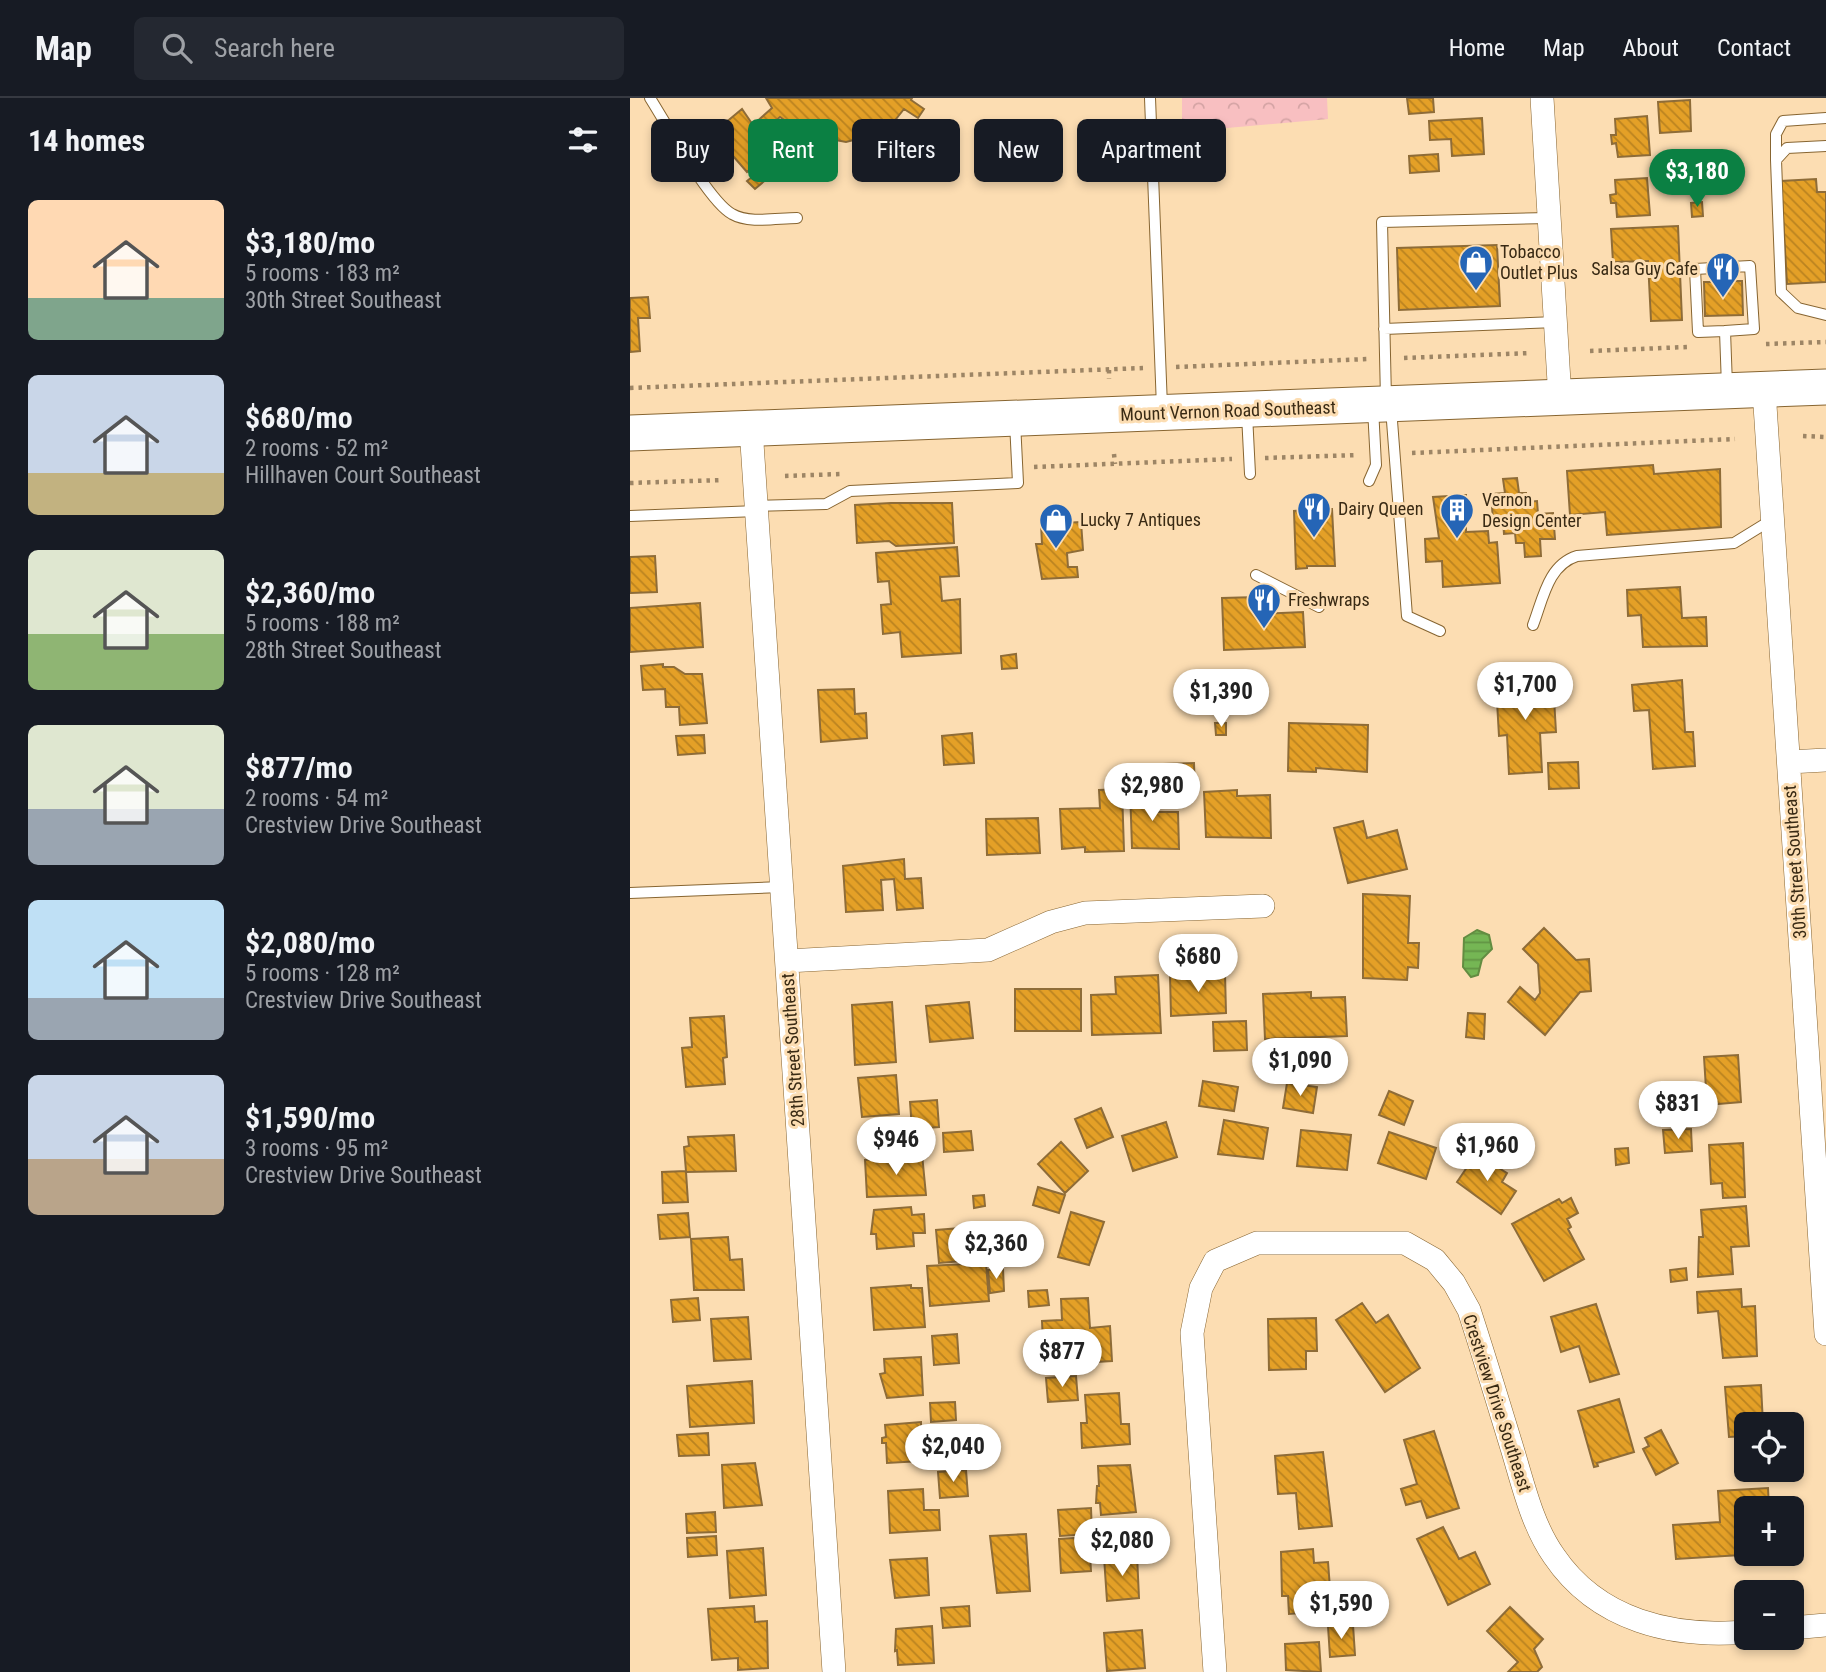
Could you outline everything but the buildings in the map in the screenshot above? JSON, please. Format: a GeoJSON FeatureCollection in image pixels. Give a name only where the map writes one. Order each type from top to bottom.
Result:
{"type":"FeatureCollection","features":[{"type":"Feature","properties":{"kind":"main road","name":"Mount Vernon Road Southeast"},"geometry":{"type":"LineString","coordinates":[[630,433],[1826,387]]}},
{"type":"Feature","properties":{"kind":"street"},"geometry":{"type":"LineString","coordinates":[[1542,98],[1560,399]]}},
{"type":"Feature","properties":{"kind":"street","name":"30th Street Southeast"},"geometry":{"type":"LineString","coordinates":[[1764,390],[1788,762],[1820,1149],[1826,1334]]}},
{"type":"Feature","properties":{"kind":"street","name":"28th Street Southeast"},"geometry":{"type":"LineString","coordinates":[[751,428],[834,1672]]}},
{"type":"Feature","properties":{"kind":"street"},"geometry":{"type":"LineString","coordinates":[[1788,762],[1826,760]]}},
{"type":"Feature","properties":{"kind":"street"},"geometry":{"type":"LineString","coordinates":[[787,961],[988,950],[1051,922],[1085,913],[1263,906]]}},
{"type":"Feature","properties":{"kind":"street","name":"Crestview Drive Southeast"},"geometry":{"type":"LineString","coordinates":[[1215,1672],[1192,1333],[1201,1288],[1215,1261],[1256,1243],[1405,1243],[1434,1260],[1454,1283],[1469,1311],[1533,1515],[1554,1556],[1577,1583],[1607,1606],[1643,1625],[1688,1632],[1734,1632]]}},
{"type":"Feature","properties":{"kind":"street"},"geometry":{"type":"LineString","coordinates":[[1804,1627],[1826,1625]]}},
{"type":"Feature","properties":{"kind":"lane"},"geometry":{"type":"LineString","coordinates":[[650,98],[713,195],[730,214],[744,218],[797,218]]}},
{"type":"Feature","properties":{"kind":"lane"},"geometry":{"type":"LineString","coordinates":[[1150,98],[1162,414]]}},
{"type":"Feature","properties":{"kind":"lane"},"geometry":{"type":"LineString","coordinates":[[1826,118],[1783,121],[1776,134],[1781,292],[1798,308],[1826,316]]}},
{"type":"Feature","properties":{"kind":"lane"},"geometry":{"type":"LineString","coordinates":[[1776,160],[1787,148],[1826,146]]}},
{"type":"Feature","properties":{"kind":"lane"},"geometry":{"type":"LineString","coordinates":[[1369,481],[1377,465],[1383,405],[1385,359],[1381,222],[1549,218]]}},
{"type":"Feature","properties":{"kind":"lane"},"geometry":{"type":"LineString","coordinates":[[1750,266],[1754,330],[1725,331],[1698,332],[1695,269],[1750,266]]}},
{"type":"Feature","properties":{"kind":"lane"},"geometry":{"type":"LineString","coordinates":[[1384,329],[1556,322]]}},
{"type":"Feature","properties":{"kind":"lane"},"geometry":{"type":"LineString","coordinates":[[1725,331],[1728,392]]}},
{"type":"Feature","properties":{"kind":"lane"},"geometry":{"type":"LineString","coordinates":[[1383,405],[1406,616],[1440,631]]}},
{"type":"Feature","properties":{"kind":"lane"},"geometry":{"type":"LineString","coordinates":[[1247,410],[1250,474]]}},
{"type":"Feature","properties":{"kind":"lane"},"geometry":{"type":"LineString","coordinates":[[630,516],[826,504],[850,491],[1018,483],[1014,418]]}},
{"type":"Feature","properties":{"kind":"lane"},"geometry":{"type":"LineString","coordinates":[[1533,625],[1553,573],[1564,560],[1577,556],[1734,543],[1773,519]]}},
{"type":"Feature","properties":{"kind":"lane"},"geometry":{"type":"LineString","coordinates":[[1256,575],[1319,607]]}},
{"type":"Feature","properties":{"kind":"lane"},"geometry":{"type":"LineString","coordinates":[[630,893],[782,887]]}},
{"type":"Feature","properties":{"kind":"path"},"geometry":{"type":"LineString","coordinates":[[630,388],[1531,353]]}},
{"type":"Feature","properties":{"kind":"path"},"geometry":{"type":"LineString","coordinates":[[1109,370],[1110,379]]}},
{"type":"Feature","properties":{"kind":"path"},"geometry":{"type":"LineString","coordinates":[[1803,436],[1826,437]]}},
{"type":"Feature","properties":{"kind":"path"},"geometry":{"type":"LineString","coordinates":[[1114,454],[1115,464]]}},
{"type":"Feature","properties":{"kind":"path"},"geometry":{"type":"LineString","coordinates":[[630,483],[723,480]]}},
{"type":"Feature","properties":{"kind":"green space"},"geometry":{"type":"Polygon","coordinates":[[[1182,98],[1327,98],[1328,119],[1226,128],[1226,119],[1182,119],[1182,98]]]}},
{"type":"Feature","properties":{"kind":"shaded area"},"geometry":{"type":"Polygon","coordinates":[[[1477,930],[1489,935],[1492,949],[1482,959],[1478,975],[1471,977],[1463,967],[1464,938],[1477,930]]]}},
{"type":"Feature","properties":{"kind":"place","name":"Tobacco Outlet Plus"},"geometry":{"type":"Point","coordinates":[1476,292]}},
{"type":"Feature","properties":{"kind":"place","name":"Salsa Guy Cafe"},"geometry":{"type":"Point","coordinates":[1723,299]}},
{"type":"Feature","properties":{"kind":"place","name":"Dairy Queen"},"geometry":{"type":"Point","coordinates":[1314,539]}},
{"type":"Feature","properties":{"kind":"place","name":"Vernon Design Center"},"geometry":{"type":"Point","coordinates":[1457,540]}},
{"type":"Feature","properties":{"kind":"place","name":"Lucky 7 Antiques"},"geometry":{"type":"Point","coordinates":[1056,550]}},
{"type":"Feature","properties":{"kind":"place","name":"Freshwraps"},"geometry":{"type":"Point","coordinates":[1264,630]}}]}
